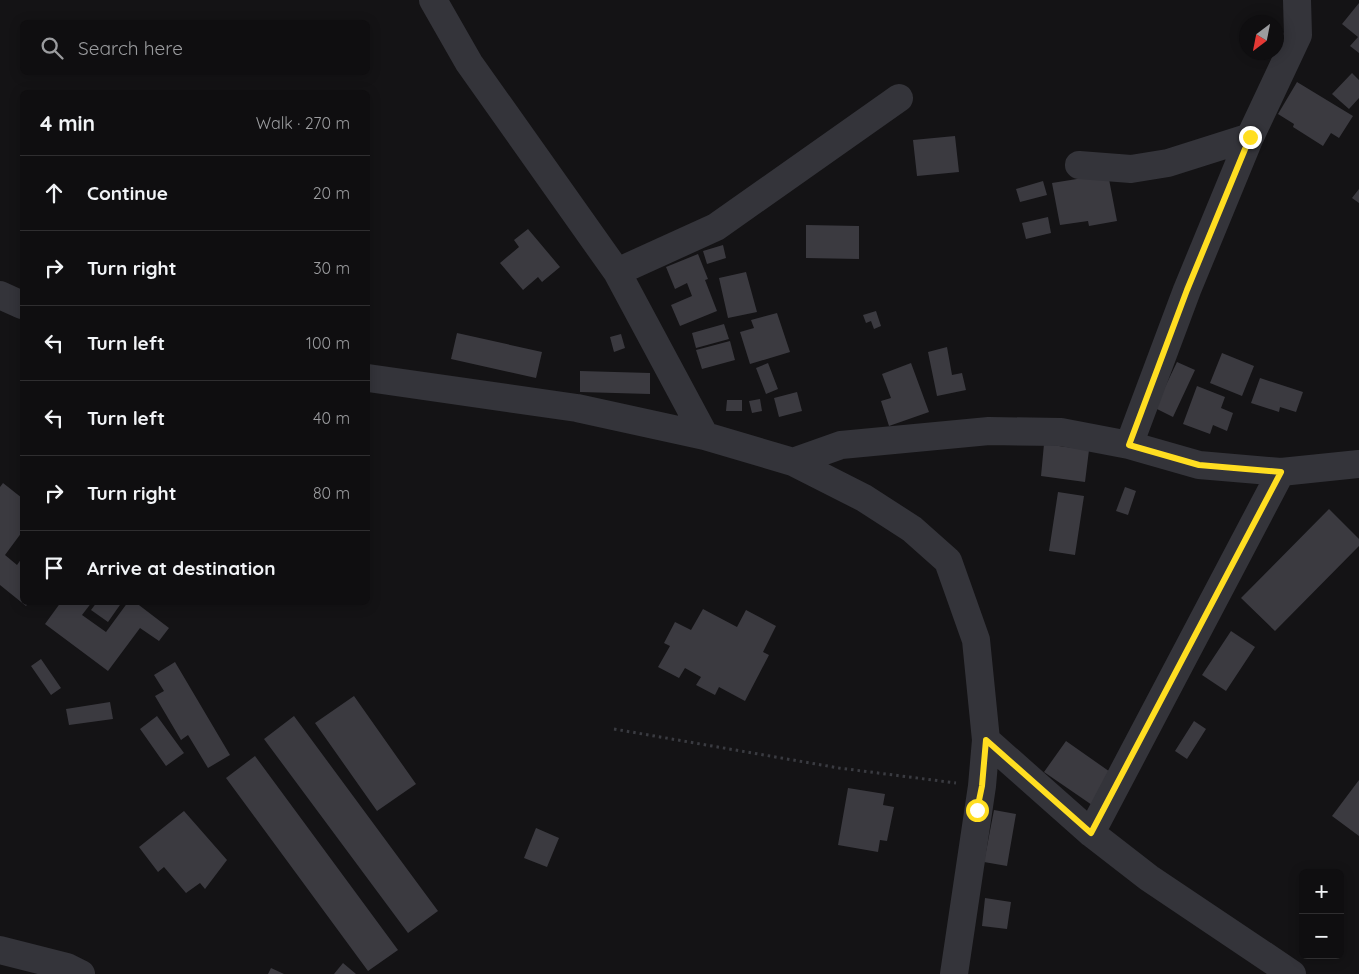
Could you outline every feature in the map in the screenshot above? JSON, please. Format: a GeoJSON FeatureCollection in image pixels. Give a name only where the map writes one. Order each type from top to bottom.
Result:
{"type":"FeatureCollection","features":[{"type":"Feature","properties":{"kind":"street"},"geometry":{"type":"LineString","coordinates":[[433,0],[469,63],[617,272],[705,436]]}},
{"type":"Feature","properties":{"kind":"street"},"geometry":{"type":"LineString","coordinates":[[1129,445],[1187,290],[1250,137],[1298,35],[1298,0]]}},
{"type":"Feature","properties":{"kind":"street"},"geometry":{"type":"LineString","coordinates":[[617,272],[716,227],[899,98]]}},
{"type":"Feature","properties":{"kind":"street"},"geometry":{"type":"LineString","coordinates":[[1079,165],[1131,169],[1168,163],[1250,137]]}},
{"type":"Feature","properties":{"kind":"street"},"geometry":{"type":"LineString","coordinates":[[0,295],[20,304]]}},
{"type":"Feature","properties":{"kind":"street"},"geometry":{"type":"LineString","coordinates":[[370,378],[577,408],[705,436],[793,462],[864,498],[912,529],[948,561],[976,640],[986,740],[982,786],[954,974]]}},
{"type":"Feature","properties":{"kind":"street"},"geometry":{"type":"LineString","coordinates":[[793,462],[841,445],[989,431],[1062,432],[1129,445],[1199,465],[1281,472],[1359,464]]}},
{"type":"Feature","properties":{"kind":"street"},"geometry":{"type":"LineString","coordinates":[[1091,833],[1281,472]]}},
{"type":"Feature","properties":{"kind":"street"},"geometry":{"type":"LineString","coordinates":[[986,740],[1091,833],[1149,878],[1292,974]]}},
{"type":"Feature","properties":{"kind":"street"},"geometry":{"type":"LineString","coordinates":[[0,950],[66,967],[81,974]]}},
{"type":"Feature","properties":{"kind":"path"},"geometry":{"type":"LineString","coordinates":[[614,728],[839,768],[982,786]]}},
{"type":"Feature","properties":{"kind":"building"},"geometry":{"type":"Polygon","coordinates":[[[1359,3],[1359,53],[1350,46],[1358,37],[1342,24],[1359,3]]]}},
{"type":"Feature","properties":{"kind":"building"},"geometry":{"type":"Polygon","coordinates":[[[1352,73],[1359,80],[1359,98],[1349,109],[1332,94],[1352,73]]]}},
{"type":"Feature","properties":{"kind":"building"},"geometry":{"type":"Polygon","coordinates":[[[1297,82],[1353,116],[1339,138],[1331,133],[1323,146],[1293,127],[1294,124],[1278,114],[1297,82]]]}},
{"type":"Feature","properties":{"kind":"building"},"geometry":{"type":"Polygon","coordinates":[[[955,136],[959,172],[917,176],[913,140],[955,136]]]}},
{"type":"Feature","properties":{"kind":"building"},"geometry":{"type":"Polygon","coordinates":[[[1108,174],[1117,221],[1089,226],[1088,221],[1060,225],[1052,183],[1108,174]]]}},
{"type":"Feature","properties":{"kind":"building"},"geometry":{"type":"Polygon","coordinates":[[[1043,181],[1047,195],[1020,202],[1016,189],[1043,181]]]}},
{"type":"Feature","properties":{"kind":"building"},"geometry":{"type":"Polygon","coordinates":[[[1359,189],[1359,203],[1352,198],[1359,189]]]}},
{"type":"Feature","properties":{"kind":"building"},"geometry":{"type":"Polygon","coordinates":[[[1048,217],[1051,233],[1026,239],[1022,223],[1048,217]]]}},
{"type":"Feature","properties":{"kind":"building"},"geometry":{"type":"Polygon","coordinates":[[[806,225],[859,226],[859,259],[806,258],[806,225]]]}},
{"type":"Feature","properties":{"kind":"building"},"geometry":{"type":"Polygon","coordinates":[[[528,229],[560,267],[542,282],[538,277],[523,290],[500,263],[519,247],[514,240],[528,229]]]}},
{"type":"Feature","properties":{"kind":"building"},"geometry":{"type":"Polygon","coordinates":[[[723,245],[726,258],[707,264],[703,251],[723,245]]]}},
{"type":"Feature","properties":{"kind":"building"},"geometry":{"type":"Polygon","coordinates":[[[698,254],[708,279],[705,280],[717,311],[680,326],[671,305],[692,296],[687,283],[675,289],[666,267],[698,254]]]}},
{"type":"Feature","properties":{"kind":"building"},"geometry":{"type":"Polygon","coordinates":[[[746,272],[757,312],[728,318],[719,278],[746,272]]]}},
{"type":"Feature","properties":{"kind":"building"},"geometry":{"type":"Polygon","coordinates":[[[876,311],[881,326],[874,329],[871,321],[866,323],[863,315],[876,311]]]}},
{"type":"Feature","properties":{"kind":"building"},"geometry":{"type":"Polygon","coordinates":[[[777,313],[790,352],[750,364],[740,332],[754,328],[751,320],[777,313]]]}},
{"type":"Feature","properties":{"kind":"building"},"geometry":{"type":"Polygon","coordinates":[[[724,324],[729,339],[696,348],[692,333],[724,324]]]}},
{"type":"Feature","properties":{"kind":"building"},"geometry":{"type":"Polygon","coordinates":[[[457,333],[542,352],[536,378],[451,359],[457,333]]]}},
{"type":"Feature","properties":{"kind":"building"},"geometry":{"type":"Polygon","coordinates":[[[621,334],[625,348],[614,352],[610,337],[621,334]]]}},
{"type":"Feature","properties":{"kind":"building"},"geometry":{"type":"Polygon","coordinates":[[[730,341],[735,360],[702,369],[696,350],[730,341]]]}},
{"type":"Feature","properties":{"kind":"building"},"geometry":{"type":"Polygon","coordinates":[[[947,347],[952,375],[962,373],[966,390],[937,396],[928,352],[947,347]]]}},
{"type":"Feature","properties":{"kind":"building"},"geometry":{"type":"Polygon","coordinates":[[[1222,353],[1254,366],[1242,396],[1210,383],[1222,353]]]}},
{"type":"Feature","properties":{"kind":"building"},"geometry":{"type":"Polygon","coordinates":[[[1177,362],[1195,370],[1173,417],[1155,408],[1177,362]]]}},
{"type":"Feature","properties":{"kind":"building"},"geometry":{"type":"Polygon","coordinates":[[[768,363],[778,389],[766,394],[756,368],[768,363]]]}},
{"type":"Feature","properties":{"kind":"building"},"geometry":{"type":"Polygon","coordinates":[[[911,363],[929,412],[889,426],[881,401],[891,398],[882,374],[911,363]]]}},
{"type":"Feature","properties":{"kind":"building"},"geometry":{"type":"Polygon","coordinates":[[[580,371],[650,373],[650,394],[580,392],[580,371]]]}},
{"type":"Feature","properties":{"kind":"building"},"geometry":{"type":"Polygon","coordinates":[[[1260,378],[1303,392],[1296,412],[1280,407],[1279,412],[1251,403],[1260,378]]]}},
{"type":"Feature","properties":{"kind":"building"},"geometry":{"type":"Polygon","coordinates":[[[1197,386],[1225,397],[1221,408],[1233,413],[1227,431],[1213,425],[1210,434],[1183,424],[1197,386]]]}},
{"type":"Feature","properties":{"kind":"building"},"geometry":{"type":"Polygon","coordinates":[[[797,392],[802,411],[779,417],[774,398],[797,392]]]}},
{"type":"Feature","properties":{"kind":"building"},"geometry":{"type":"Polygon","coordinates":[[[760,399],[762,411],[752,413],[749,401],[760,399]]]}},
{"type":"Feature","properties":{"kind":"building"},"geometry":{"type":"Polygon","coordinates":[[[727,400],[742,400],[742,411],[726,411],[727,400]]]}},
{"type":"Feature","properties":{"kind":"building"},"geometry":{"type":"Polygon","coordinates":[[[1044,444],[1089,450],[1085,482],[1041,476],[1044,444]]]}},
{"type":"Feature","properties":{"kind":"building"},"geometry":{"type":"Polygon","coordinates":[[[3,483],[20,496],[20,535],[5,555],[17,565],[20,561],[20,601],[0,585],[0,487],[3,483]]]}},
{"type":"Feature","properties":{"kind":"building"},"geometry":{"type":"Polygon","coordinates":[[[1125,487],[1136,491],[1128,515],[1116,511],[1125,487]]]}},
{"type":"Feature","properties":{"kind":"building"},"geometry":{"type":"Polygon","coordinates":[[[1058,492],[1084,496],[1075,555],[1049,551],[1058,492]]]}},
{"type":"Feature","properties":{"kind":"building"},"geometry":{"type":"Polygon","coordinates":[[[1329,509],[1359,539],[1359,546],[1275,631],[1241,598],[1329,509]]]}},
{"type":"Feature","properties":{"kind":"building"},"geometry":{"type":"Polygon","coordinates":[[[59,605],[90,605],[82,615],[106,632],[126,605],[139,605],[169,628],[159,641],[140,628],[108,671],[45,624],[59,605]]]}},
{"type":"Feature","properties":{"kind":"building"},"geometry":{"type":"Polygon","coordinates":[[[95,605],[120,605],[108,622],[91,610],[95,605]]]}},
{"type":"Feature","properties":{"kind":"building"},"geometry":{"type":"Polygon","coordinates":[[[703,609],[737,627],[746,610],[776,626],[763,652],[769,655],[745,701],[719,687],[715,695],[696,685],[701,677],[685,668],[679,678],[658,667],[670,646],[664,643],[675,622],[691,630],[703,609]]]}},
{"type":"Feature","properties":{"kind":"building"},"geometry":{"type":"Polygon","coordinates":[[[1231,631],[1255,647],[1226,691],[1202,675],[1231,631]]]}},
{"type":"Feature","properties":{"kind":"building"},"geometry":{"type":"Polygon","coordinates":[[[41,659],[61,688],[51,695],[31,666],[41,659]]]}},
{"type":"Feature","properties":{"kind":"building"},"geometry":{"type":"Polygon","coordinates":[[[175,662],[230,755],[208,768],[188,735],[181,740],[155,696],[164,691],[154,675],[175,662]]]}},
{"type":"Feature","properties":{"kind":"building"},"geometry":{"type":"Polygon","coordinates":[[[354,696],[416,784],[377,811],[315,723],[354,696]]]}},
{"type":"Feature","properties":{"kind":"building"},"geometry":{"type":"Polygon","coordinates":[[[110,702],[113,719],[69,725],[66,709],[110,702]]]}},
{"type":"Feature","properties":{"kind":"building"},"geometry":{"type":"Polygon","coordinates":[[[157,716],[184,753],[166,766],[140,729],[157,716]]]}},
{"type":"Feature","properties":{"kind":"building"},"geometry":{"type":"Polygon","coordinates":[[[294,716],[438,911],[408,933],[264,739],[294,716]]]}},
{"type":"Feature","properties":{"kind":"building"},"geometry":{"type":"Polygon","coordinates":[[[1194,721],[1206,729],[1187,759],[1175,751],[1194,721]]]}},
{"type":"Feature","properties":{"kind":"building"},"geometry":{"type":"Polygon","coordinates":[[[1066,741],[1113,774],[1092,805],[1044,772],[1066,741]]]}},
{"type":"Feature","properties":{"kind":"building"},"geometry":{"type":"Polygon","coordinates":[[[255,756],[398,950],[368,971],[226,778],[255,756]]]}},
{"type":"Feature","properties":{"kind":"building"},"geometry":{"type":"Polygon","coordinates":[[[1359,780],[1359,836],[1332,816],[1359,780]]]}},
{"type":"Feature","properties":{"kind":"building"},"geometry":{"type":"Polygon","coordinates":[[[848,788],[885,794],[883,805],[894,807],[887,841],[880,840],[878,852],[838,845],[848,788]]]}},
{"type":"Feature","properties":{"kind":"building"},"geometry":{"type":"Polygon","coordinates":[[[994,810],[1016,814],[1007,866],[984,862],[994,810]]]}},
{"type":"Feature","properties":{"kind":"building"},"geometry":{"type":"Polygon","coordinates":[[[184,811],[227,860],[205,889],[200,883],[186,893],[164,867],[158,872],[139,847],[184,811]]]}},
{"type":"Feature","properties":{"kind":"building"},"geometry":{"type":"Polygon","coordinates":[[[536,828],[559,838],[547,867],[524,858],[536,828]]]}},
{"type":"Feature","properties":{"kind":"building"},"geometry":{"type":"Polygon","coordinates":[[[985,898],[1011,902],[1007,929],[982,926],[985,898]]]}},
{"type":"Feature","properties":{"kind":"building"},"geometry":{"type":"Polygon","coordinates":[[[343,963],[356,974],[334,974],[343,963]]]}},
{"type":"Feature","properties":{"kind":"building"},"geometry":{"type":"Polygon","coordinates":[[[271,968],[284,974],[268,974],[271,968]]]}},
{"type":"Feature","properties":{"kind":"route"},"geometry":{"type":"LineString","coordinates":[[977,810],[982,786],[986,740],[1091,833],[1281,472],[1199,465],[1129,445],[1187,290],[1250,137]]}}]}
